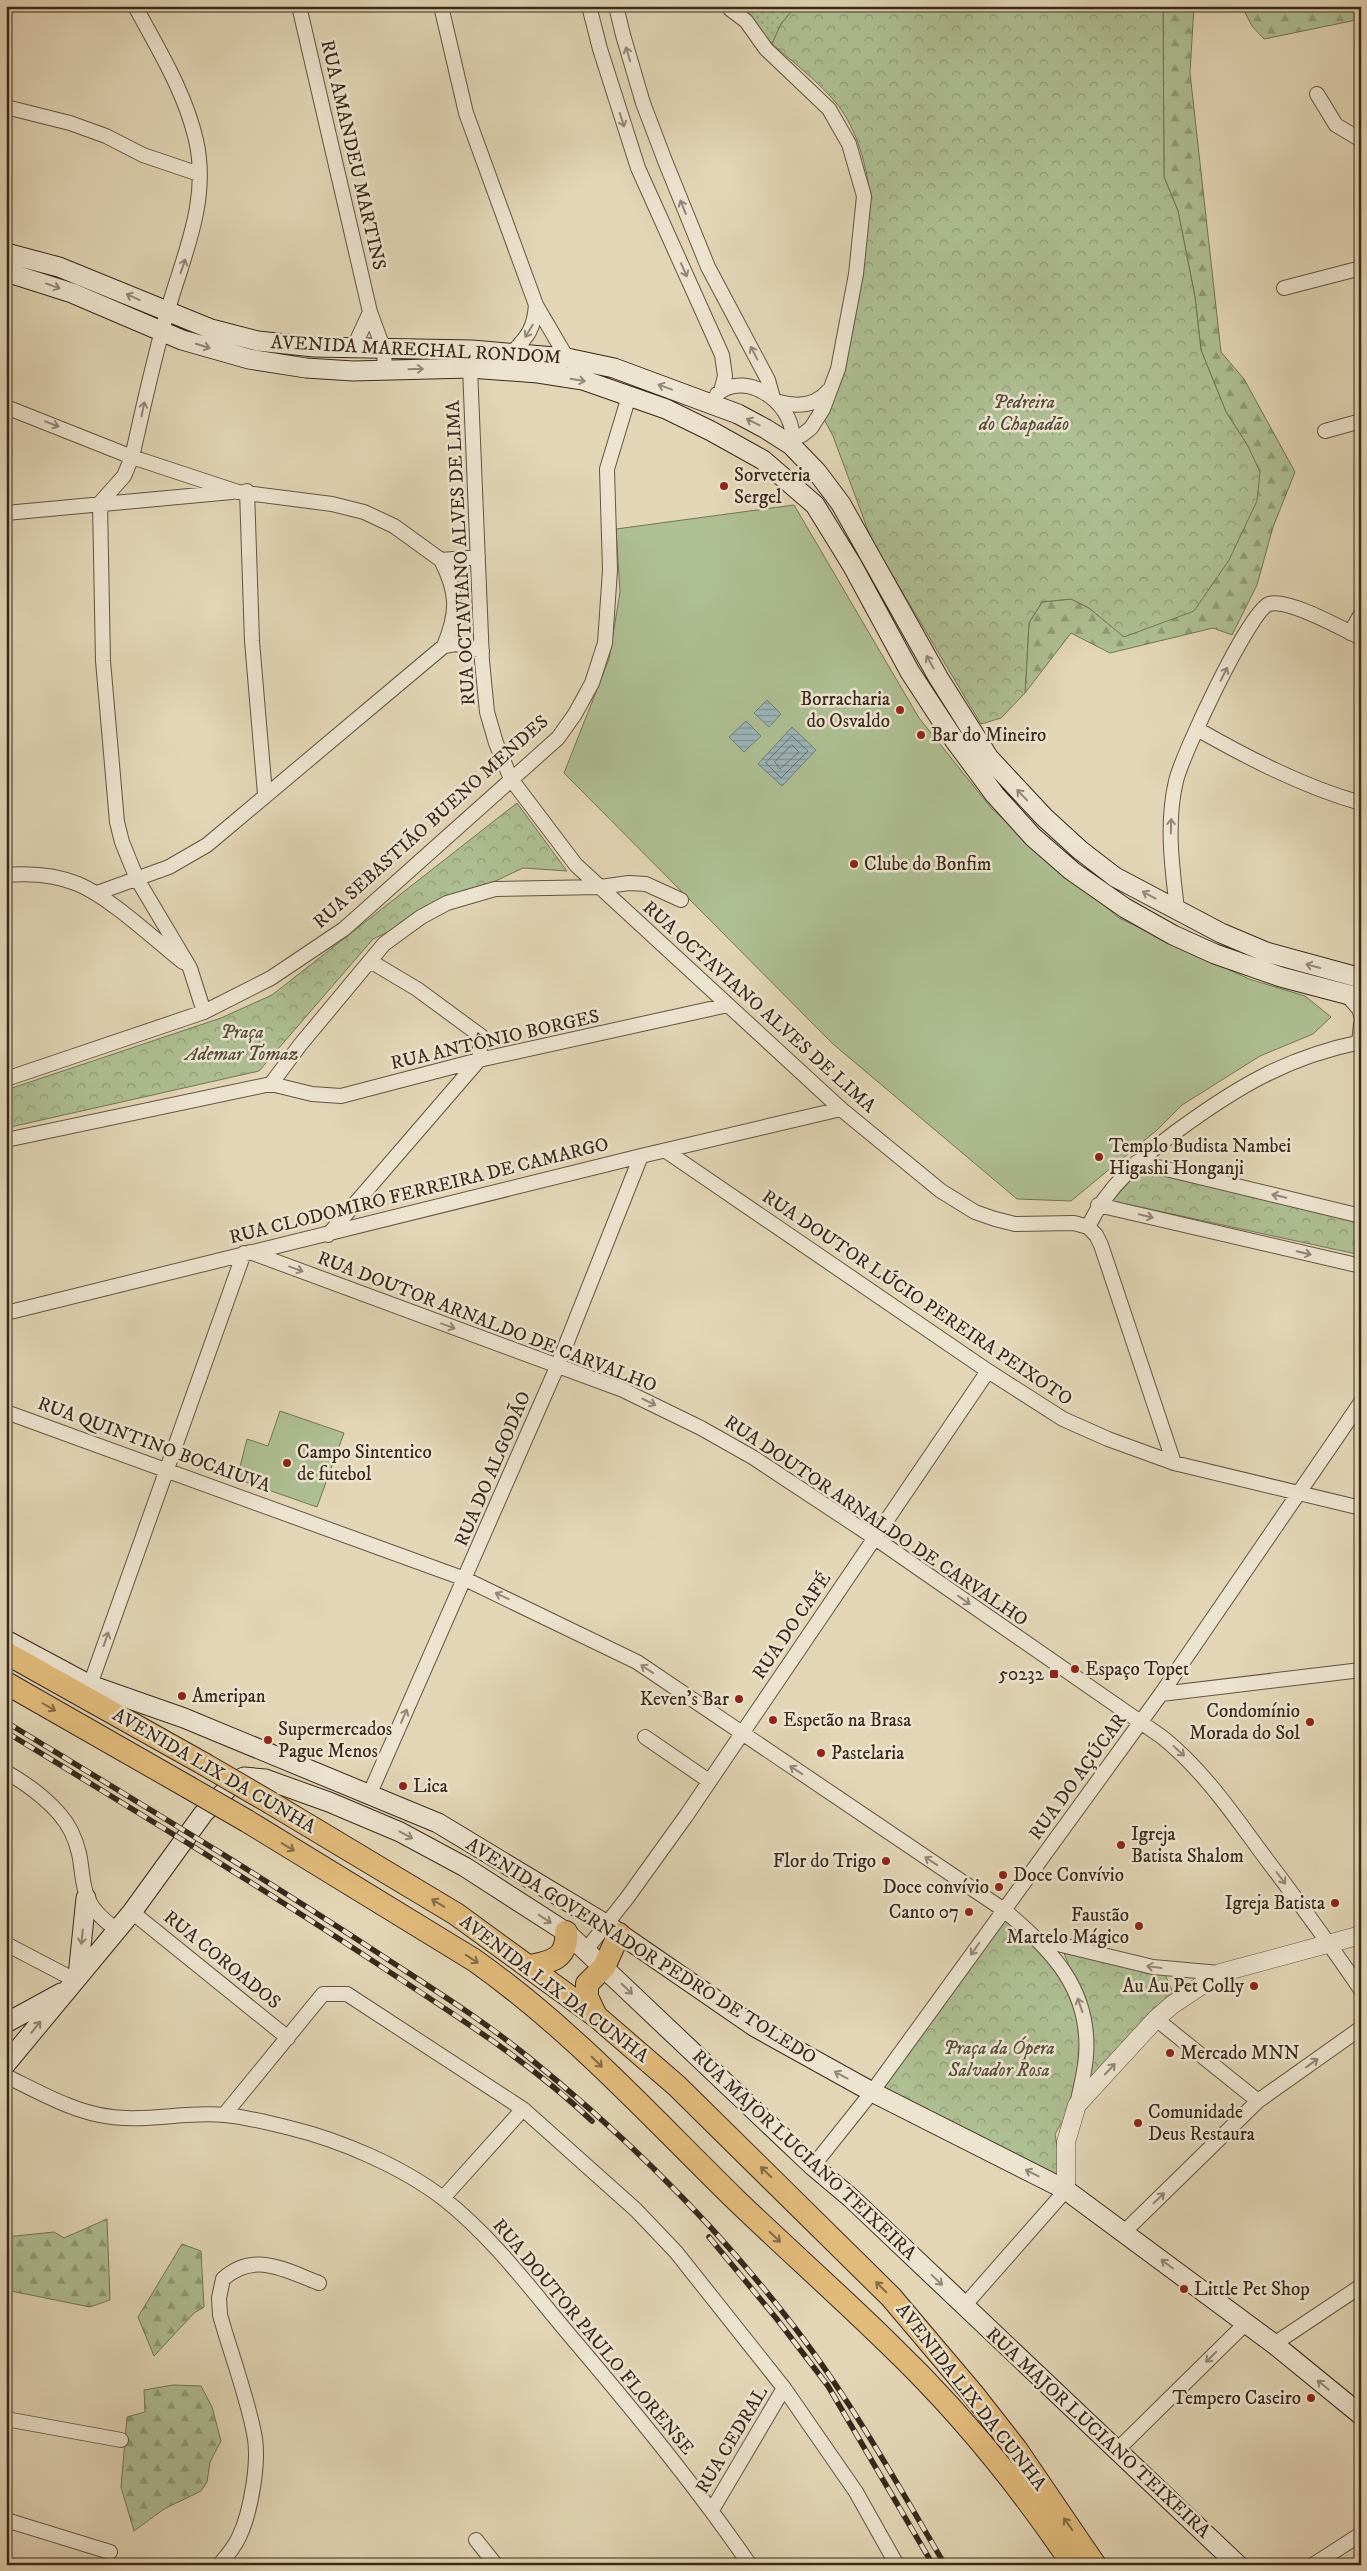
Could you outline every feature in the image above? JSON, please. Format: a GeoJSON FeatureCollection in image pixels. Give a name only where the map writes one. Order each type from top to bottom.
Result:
{"type":"FeatureCollection","features":[{"type":"Feature","properties":{"kind":"highway"},"geometry":{"type":"LineString","coordinates":[[6,1646],[32,1655]]}},
{"type":"Feature","properties":{"kind":"highway","name":"AVENIDA LIX DA CUNHA"},"geometry":{"type":"LineString","coordinates":[[6,1653],[204,1764],[456,1914],[530,1966],[596,2016],[677,2086],[891,2297],[973,2394],[1016,2449],[1095,2565]]}},
{"type":"Feature","properties":{"kind":"highway","name":"AVENIDA LIX DA CUNHA"},"geometry":{"type":"LineString","coordinates":[[6,1683],[188,1787],[474,1960],[508,1984],[564,2030],[736,2199],[890,2344],[1035,2509],[1073,2565]]}},
{"type":"Feature","properties":{"kind":"highway"},"geometry":{"type":"LineString","coordinates":[[596,2016],[586,1991],[590,1979],[604,1967],[613,1929]]}},
{"type":"Feature","properties":{"kind":"highway"},"geometry":{"type":"LineString","coordinates":[[530,1966],[554,1961],[560,1957],[564,1952],[566,1932]]}},
{"type":"Feature","properties":{"kind":"main road","name":"AVENIDA MARECHAL RONDOM"},"geometry":{"type":"LineString","coordinates":[[6,253],[59,267],[211,329],[258,341],[314,348],[472,350],[567,358],[614,368],[716,397],[752,421],[792,442],[817,472],[841,504],[938,678],[989,758],[1044,817],[1080,850],[1115,877],[1221,933],[1266,952],[1361,978]]}},
{"type":"Feature","properties":{"kind":"main road"},"geometry":{"type":"LineString","coordinates":[[6,272],[72,292],[161,332],[212,349],[283,365],[353,371],[470,368],[583,380],[666,409],[711,431],[763,460],[815,505],[838,541],[910,672],[935,711],[995,795],[1033,837],[1072,871],[1125,908],[1173,935],[1215,954],[1281,976],[1353,996]]}},
{"type":"Feature","properties":{"kind":"main road"},"geometry":{"type":"LineString","coordinates":[[711,431],[709,418],[716,397]]}},
{"type":"Feature","properties":{"kind":"main road"},"geometry":{"type":"LineString","coordinates":[[763,460],[783,455],[792,442]]}},
{"type":"Feature","properties":{"kind":"main road","name":"AVENIDA GOVERNADOR PEDRO DE TOLEDO"},"geometry":{"type":"LineString","coordinates":[[6,1640],[90,1685],[184,1718],[370,1793],[438,1823],[613,1929],[755,2027],[872,2092],[1066,2190],[1274,2344],[1361,2416]]}},
{"type":"Feature","properties":{"kind":"main road","name":"RUA MAJOR LUCIANO TEIXEIRA"},"geometry":{"type":"LineString","coordinates":[[132,1912],[203,1814],[235,1781],[244,1777],[265,1779],[329,1802],[400,1832],[465,1867],[566,1932],[586,1950],[1238,2565]]}},
{"type":"Feature","properties":{"kind":"main road","name":"RUA MAJOR LUCIANO TEIXEIRA"},"geometry":{"type":"LineString","coordinates":[[329,1802],[438,1823]]}},
{"type":"Feature","properties":{"kind":"main road"},"geometry":{"type":"LineString","coordinates":[[6,2023],[73,1982],[86,1898]]}},
{"type":"Feature","properties":{"kind":"main road"},"geometry":{"type":"LineString","coordinates":[[6,2064],[132,1912]]}},
{"type":"Feature","properties":{"kind":"street"},"geometry":{"type":"LineString","coordinates":[[135,6],[178,86],[196,140],[199,198],[192,237],[161,332],[132,457],[124,476],[100,503],[103,661],[117,822],[122,842],[137,879],[190,968],[204,1012]]}},
{"type":"Feature","properties":{"kind":"street","name":"RUA AMANDEU MARTINS"},"geometry":{"type":"LineString","coordinates":[[300,6],[370,312],[384,350],[385,370]]}},
{"type":"Feature","properties":{"kind":"street"},"geometry":{"type":"LineString","coordinates":[[440,6],[466,113],[536,305],[567,358]]}},
{"type":"Feature","properties":{"kind":"street"},"geometry":{"type":"LineString","coordinates":[[589,6],[600,49],[638,168],[722,355],[725,376],[716,397]]}},
{"type":"Feature","properties":{"kind":"street"},"geometry":{"type":"LineString","coordinates":[[616,6],[643,103],[665,161],[708,267],[756,357],[776,400],[791,424],[792,442],[810,428],[823,409],[838,369],[856,274],[864,196],[843,132],[829,108],[766,49],[746,21],[729,7]]}},
{"type":"Feature","properties":{"kind":"street"},"geometry":{"type":"LineString","coordinates":[[1317,94],[1336,125],[1361,140]]}},
{"type":"Feature","properties":{"kind":"street"},"geometry":{"type":"LineString","coordinates":[[6,107],[70,123],[106,136],[143,155],[199,174]]}},
{"type":"Feature","properties":{"kind":"street"},"geometry":{"type":"LineString","coordinates":[[1284,288],[1361,268]]}},
{"type":"Feature","properties":{"kind":"street"},"geometry":{"type":"LineString","coordinates":[[512,353],[528,336],[534,323],[536,305]]}},
{"type":"Feature","properties":{"kind":"street"},"geometry":{"type":"LineString","coordinates":[[353,349],[370,312]]}},
{"type":"Feature","properties":{"kind":"street","name":"RUA OCTAVIANO ALVES DE LIMA"},"geometry":{"type":"LineString","coordinates":[[470,368],[482,650],[487,712],[496,743],[512,779],[576,865],[841,1109],[941,1192],[975,1212],[1015,1224],[1074,1223],[1088,1227]]}},
{"type":"Feature","properties":{"kind":"street"},"geometry":{"type":"LineString","coordinates":[[716,397],[732,386],[747,387],[776,400],[802,405],[815,402],[832,385]]}},
{"type":"Feature","properties":{"kind":"street","name":"RUA SEBASTIÃO BUENO MENDES"},"geometry":{"type":"LineString","coordinates":[[6,1079],[204,1012],[271,978],[344,929],[558,738],[575,714],[592,683],[605,643],[610,570],[607,469],[629,396]]}},
{"type":"Feature","properties":{"kind":"street"},"geometry":{"type":"LineString","coordinates":[[6,407],[132,457],[243,491],[332,504],[364,512],[394,526],[441,560],[451,579],[455,598],[455,614],[444,646]]}},
{"type":"Feature","properties":{"kind":"street"},"geometry":{"type":"LineString","coordinates":[[1325,431],[1361,420]]}},
{"type":"Feature","properties":{"kind":"street"},"geometry":{"type":"LineString","coordinates":[[6,514],[100,503],[243,491]]}},
{"type":"Feature","properties":{"kind":"street"},"geometry":{"type":"LineString","coordinates":[[243,491],[252,641],[265,794]]}},
{"type":"Feature","properties":{"kind":"street"},"geometry":{"type":"LineString","coordinates":[[441,560],[478,557]]}},
{"type":"Feature","properties":{"kind":"street"},"geometry":{"type":"LineString","coordinates":[[1177,910],[1171,861],[1171,821],[1176,781],[1197,729],[1242,639],[1259,612],[1270,604],[1284,604],[1316,616],[1356,636],[1361,614]]}},
{"type":"Feature","properties":{"kind":"street"},"geometry":{"type":"LineString","coordinates":[[96,893],[169,867],[207,845],[265,794],[444,646],[456,644],[482,650]]}},
{"type":"Feature","properties":{"kind":"street"},"geometry":{"type":"LineString","coordinates":[[1197,729],[1227,746],[1306,783],[1361,802]]}},
{"type":"Feature","properties":{"kind":"street"},"geometry":{"type":"LineString","coordinates":[[6,875],[36,875],[56,878],[77,884],[96,893],[190,968]]}},
{"type":"Feature","properties":{"kind":"street"},"geometry":{"type":"LineString","coordinates":[[6,1140],[271,1084],[306,1038],[384,944],[421,916],[447,903],[495,889],[646,884],[681,900]]}},
{"type":"Feature","properties":{"kind":"street"},"geometry":{"type":"LineString","coordinates":[[328,1235],[479,1060],[481,1036],[417,989],[370,961]]}},
{"type":"Feature","properties":{"kind":"street"},"geometry":{"type":"LineString","coordinates":[[1353,996],[1361,1015]]}},
{"type":"Feature","properties":{"kind":"street","name":"RUA ANTÔNIO BORGES"},"geometry":{"type":"LineString","coordinates":[[271,1084],[312,1094],[341,1096],[479,1060],[728,1006]]}},
{"type":"Feature","properties":{"kind":"street"},"geometry":{"type":"LineString","coordinates":[[1174,1463],[1101,1245],[1088,1227],[1098,1205],[1137,1162],[1246,1083],[1280,1067],[1360,1042],[1361,1024]]}},
{"type":"Feature","properties":{"kind":"street","name":"RUA CLODOMIRO FERREIRA DE CAMARGO"},"geometry":{"type":"LineString","coordinates":[[6,1313],[247,1253],[328,1235],[641,1156],[841,1109]]}},
{"type":"Feature","properties":{"kind":"street","name":"RUA DOUTOR LÚCIO PEREIRA PEIXOTO"},"geometry":{"type":"LineString","coordinates":[[666,1151],[988,1371],[1063,1419],[1108,1440],[1174,1463],[1361,1508]]}},
{"type":"Feature","properties":{"kind":"street","name":"RUA DO ALGODÃO"},"geometry":{"type":"LineString","coordinates":[[370,1793],[466,1579],[558,1366],[641,1156]]}},
{"type":"Feature","properties":{"kind":"street"},"geometry":{"type":"LineString","coordinates":[[1137,1162],[1361,1216]]}},
{"type":"Feature","properties":{"kind":"street"},"geometry":{"type":"LineString","coordinates":[[1098,1205],[1361,1266]]}},
{"type":"Feature","properties":{"kind":"street"},"geometry":{"type":"LineString","coordinates":[[90,1685],[166,1469],[247,1253]]}},
{"type":"Feature","properties":{"kind":"street","name":"RUA DOUTOR ARNALDO DE CARVALHO"},"geometry":{"type":"LineString","coordinates":[[247,1253],[624,1390],[700,1428],[754,1458],[875,1538],[1174,1746],[1213,1787],[1330,1943],[1361,1990]]}},
{"type":"Feature","properties":{"kind":"street","name":"RUA DO CAFÉ"},"geometry":{"type":"LineString","coordinates":[[586,1950],[613,1929],[710,1781],[988,1371]]}},
{"type":"Feature","properties":{"kind":"street","name":"RUA DO AÇÚCAR"},"geometry":{"type":"LineString","coordinates":[[813,2166],[872,2092],[1161,1694],[1361,1402]]}},
{"type":"Feature","properties":{"kind":"street","name":"RUA QUINTINO BOCAIUVA"},"geometry":{"type":"LineString","coordinates":[[6,1412],[466,1579],[637,1662],[1004,1910],[1041,1940]]}},
{"type":"Feature","properties":{"kind":"street"},"geometry":{"type":"LineString","coordinates":[[1161,1694],[1361,1670]]}},
{"type":"Feature","properties":{"kind":"street"},"geometry":{"type":"LineString","coordinates":[[645,1737],[710,1781]]}},
{"type":"Feature","properties":{"kind":"street"},"geometry":{"type":"LineString","coordinates":[[6,1772],[43,1799],[64,1820],[72,1832],[77,1848],[86,1898],[100,1916],[116,1929]]}},
{"type":"Feature","properties":{"kind":"street","name":"RUA COROADOS"},"geometry":{"type":"LineString","coordinates":[[132,1912],[288,2038]]}},
{"type":"Feature","properties":{"kind":"street"},"geometry":{"type":"LineString","coordinates":[[1077,2105],[1156,2019],[1172,2005],[1220,1973],[1361,1935]]}},
{"type":"Feature","properties":{"kind":"street"},"geometry":{"type":"LineString","coordinates":[[1041,1940],[1153,1967],[1220,1973]]}},
{"type":"Feature","properties":{"kind":"street"},"geometry":{"type":"LineString","coordinates":[[964,2306],[1066,2190],[1066,2142],[1077,2105],[1086,2057],[1084,2020],[1067,1977],[1041,1940]]}},
{"type":"Feature","properties":{"kind":"street"},"geometry":{"type":"LineString","coordinates":[[6,1944],[73,1982]]}},
{"type":"Feature","properties":{"kind":"street"},"geometry":{"type":"LineString","coordinates":[[224,2115],[323,1994],[334,1992],[347,1994],[523,2109],[593,2170],[676,2252],[784,2388],[856,2492],[897,2565]]}},
{"type":"Feature","properties":{"kind":"street"},"geometry":{"type":"LineString","coordinates":[[1156,2019],[1258,2101]]}},
{"type":"Feature","properties":{"kind":"street"},"geometry":{"type":"LineString","coordinates":[[1124,2232],[1258,2101],[1361,2028]]}},
{"type":"Feature","properties":{"kind":"street","name":"RUA DOUTOR PAULO FLORENSE"},"geometry":{"type":"LineString","coordinates":[[6,2076],[85,2112],[112,2117],[224,2115],[291,2128],[333,2141],[376,2158],[443,2198],[480,2231],[531,2287],[576,2344],[634,2410],[712,2510],[750,2565]]}},
{"type":"Feature","properties":{"kind":"street"},"geometry":{"type":"LineString","coordinates":[[443,2198],[523,2109]]}},
{"type":"Feature","properties":{"kind":"street"},"geometry":{"type":"LineString","coordinates":[[219,2565],[230,2553],[240,2537],[250,2500],[256,2460],[254,2434],[220,2315],[219,2298],[223,2278],[241,2266],[257,2263],[319,2283]]}},
{"type":"Feature","properties":{"kind":"street"},"geometry":{"type":"LineString","coordinates":[[1274,2344],[1361,2286]]}},
{"type":"Feature","properties":{"kind":"street"},"geometry":{"type":"LineString","coordinates":[[1117,2450],[1246,2323]]}},
{"type":"Feature","properties":{"kind":"street","name":"RUA CEDRAL"},"geometry":{"type":"LineString","coordinates":[[712,2510],[784,2388]]}},
{"type":"Feature","properties":{"kind":"street"},"geometry":{"type":"LineString","coordinates":[[6,2420],[121,2440]]}},
{"type":"Feature","properties":{"kind":"street"},"geometry":{"type":"LineString","coordinates":[[6,2520],[110,2552]]}},
{"type":"Feature","properties":{"kind":"street"},"geometry":{"type":"LineString","coordinates":[[1313,2565],[1361,2534]]}},
{"type":"Feature","properties":{"kind":"street"},"geometry":{"type":"LineString","coordinates":[[476,2540],[496,2565]]}},
{"type":"Feature","properties":{"kind":"green space"},"geometry":{"type":"Polygon","coordinates":[[[740,6],[796,6],[781,24],[772,44],[740,6]]]}},
{"type":"Feature","properties":{"kind":"green space","name":"Pedreira do Chapadão"},"geometry":{"type":"Polygon","coordinates":[[[796,6],[1163,6],[1164,177],[1178,211],[1195,297],[1201,350],[1226,412],[1248,446],[1260,472],[1257,501],[1229,560],[1194,611],[1124,637],[1089,608],[1071,599],[1042,602],[1029,623],[1025,693],[1001,718],[981,724],[872,541],[833,436],[824,419],[870,200],[864,163],[856,137],[844,114],[822,88],[772,44],[781,24],[796,6]]]}},
{"type":"Feature","properties":{"kind":"green space"},"geometry":{"type":"Polygon","coordinates":[[[1163,6],[1194,6],[1190,73],[1221,352],[1244,379],[1295,472],[1273,527],[1257,585],[1232,635],[1213,628],[1110,653],[1071,633],[1025,693],[1029,623],[1042,602],[1071,599],[1089,608],[1125,637],[1248,446],[1226,412],[1201,350],[1195,297],[1178,211],[1164,177],[1163,6]]]}},
{"type":"Feature","properties":{"kind":"green space"},"geometry":{"type":"Polygon","coordinates":[[[1361,6],[1361,19],[1264,39],[1252,26],[1242,7],[1361,6]]]}},
{"type":"Feature","properties":{"kind":"green space","name":"Clube do Bonfim"},"geometry":{"type":"Polygon","coordinates":[[[794,505],[919,718],[992,809],[1119,918],[1249,979],[1305,996],[1331,1017],[1313,1034],[1260,1056],[1182,1105],[1157,1130],[1071,1201],[1017,1199],[833,1044],[564,773],[609,659],[620,592],[616,529],[794,505]]]}},
{"type":"Feature","properties":{"kind":"green space","name":"Praça Ademar Tomaz"},"geometry":{"type":"Polygon","coordinates":[[[517,803],[567,871],[523,868],[373,939],[259,1071],[6,1128],[6,1090],[221,1018],[272,995],[517,803]]]}},
{"type":"Feature","properties":{"kind":"green space"},"geometry":{"type":"Polygon","coordinates":[[[1140,1170],[1361,1221],[1361,1255],[1112,1201],[1140,1170]]]}},
{"type":"Feature","properties":{"kind":"green space","name":"Campo Sintentico de futebol"},"geometry":{"type":"Polygon","coordinates":[[[280,1411],[344,1433],[317,1507],[237,1479],[247,1439],[268,1446],[280,1411]]]}},
{"type":"Feature","properties":{"kind":"green space","name":"Praça da Ópera Salvador Rosa"},"geometry":{"type":"Polygon","coordinates":[[[1002,1920],[1024,1930],[1042,1946],[1075,1998],[1080,2039],[1076,2084],[1072,2105],[1055,2134],[1064,2184],[883,2087],[1002,1920]]]}},
{"type":"Feature","properties":{"kind":"green space"},"geometry":{"type":"Polygon","coordinates":[[[1064,1953],[1164,1972],[1174,1995],[1089,2081],[1081,1997],[1064,1953]]]}},
{"type":"Feature","properties":{"kind":"green space"},"geometry":{"type":"Polygon","coordinates":[[[107,2219],[110,2300],[90,2307],[6,2290],[6,2237],[54,2232],[64,2238],[107,2219]]]}},
{"type":"Feature","properties":{"kind":"green space"},"geometry":{"type":"Polygon","coordinates":[[[182,2244],[201,2251],[204,2307],[194,2313],[154,2356],[138,2317],[182,2244]]]}},
{"type":"Feature","properties":{"kind":"green space"},"geometry":{"type":"Polygon","coordinates":[[[173,2385],[201,2386],[212,2407],[221,2441],[210,2462],[207,2482],[201,2491],[164,2509],[134,2531],[121,2487],[127,2417],[145,2412],[144,2390],[173,2385]]]}},
{"type":"Feature","properties":{"kind":"water"},"geometry":{"type":"Polygon","coordinates":[[[767,700],[781,714],[769,727],[754,713],[767,700]]]}},
{"type":"Feature","properties":{"kind":"water"},"geometry":{"type":"Polygon","coordinates":[[[746,721],[761,736],[744,752],[729,737],[746,721]]]}},
{"type":"Feature","properties":{"kind":"water"},"geometry":{"type":"Polygon","coordinates":[[[792,727],[816,750],[782,786],[758,764],[792,727]]]}},
{"type":"Feature","properties":{"kind":"railway"},"geometry":{"type":"LineString","coordinates":[[6,1722],[286,1894],[454,2003],[527,2056],[596,2115],[695,2211],[756,2279],[785,2315],[850,2406],[945,2565]]}},
{"type":"Feature","properties":{"kind":"railway"},"geometry":{"type":"LineString","coordinates":[[6,1732],[246,1879],[441,2006],[519,2060],[592,2121]]}},
{"type":"Feature","properties":{"kind":"railway"},"geometry":{"type":"LineString","coordinates":[[709,2237],[776,2318],[828,2386],[933,2565]]}},
{"type":"Feature","properties":{"kind":"place","name":"Sorveteria Sergel"},"geometry":{"type":"Point","coordinates":[724,486]}},
{"type":"Feature","properties":{"kind":"place","name":"Borracharia do Osvaldo"},"geometry":{"type":"Point","coordinates":[900,710]}},
{"type":"Feature","properties":{"kind":"place","name":"Bar do Mineiro"},"geometry":{"type":"Point","coordinates":[921,735]}},
{"type":"Feature","properties":{"kind":"place","name":"Clube do Bonfim"},"geometry":{"type":"Point","coordinates":[854,864]}},
{"type":"Feature","properties":{"kind":"place","name":"Templo Budista Nambei Higashi Honganji"},"geometry":{"type":"Point","coordinates":[1099,1157]}},
{"type":"Feature","properties":{"kind":"place","name":"Campo Sintentico de futebol"},"geometry":{"type":"Point","coordinates":[287,1463]}},
{"type":"Feature","properties":{"kind":"place","name":"Espaço Topet"},"geometry":{"type":"Point","coordinates":[1075,1669]}},
{"type":"Feature","properties":{"kind":"place","name":"50232"},"geometry":{"type":"Point","coordinates":[1054,1674]}},
{"type":"Feature","properties":{"kind":"place","name":"Ameripan"},"geometry":{"type":"Point","coordinates":[182,1696]}},
{"type":"Feature","properties":{"kind":"place","name":"Keven's Bar"},"geometry":{"type":"Point","coordinates":[739,1699]}},
{"type":"Feature","properties":{"kind":"place","name":"Espetão na Brasa"},"geometry":{"type":"Point","coordinates":[773,1720]}},
{"type":"Feature","properties":{"kind":"place","name":"Condomínio Morada do Sol"},"geometry":{"type":"Point","coordinates":[1310,1722]}},
{"type":"Feature","properties":{"kind":"place","name":"Supermercados Pague Menos"},"geometry":{"type":"Point","coordinates":[268,1740]}},
{"type":"Feature","properties":{"kind":"place","name":"Pastelaria"},"geometry":{"type":"Point","coordinates":[821,1753]}},
{"type":"Feature","properties":{"kind":"place","name":"Lica"},"geometry":{"type":"Point","coordinates":[403,1786]}},
{"type":"Feature","properties":{"kind":"place","name":"Igreja Batista Shalom"},"geometry":{"type":"Point","coordinates":[1121,1845]}},
{"type":"Feature","properties":{"kind":"place","name":"Flor do Trigo"},"geometry":{"type":"Point","coordinates":[886,1861]}},
{"type":"Feature","properties":{"kind":"place","name":"Doce Convívio"},"geometry":{"type":"Point","coordinates":[1003,1875]}},
{"type":"Feature","properties":{"kind":"place","name":"Doce convívio"},"geometry":{"type":"Point","coordinates":[999,1887]}},
{"type":"Feature","properties":{"kind":"place","name":"Igreja Batista"},"geometry":{"type":"Point","coordinates":[1335,1903]}},
{"type":"Feature","properties":{"kind":"place","name":"Canto 07"},"geometry":{"type":"Point","coordinates":[969,1912]}},
{"type":"Feature","properties":{"kind":"place","name":"Faustão Martelo Mágico"},"geometry":{"type":"Point","coordinates":[1139,1926]}},
{"type":"Feature","properties":{"kind":"place","name":"Au Au Pet Colly"},"geometry":{"type":"Point","coordinates":[1254,1986]}},
{"type":"Feature","properties":{"kind":"place","name":"Mercado MNN"},"geometry":{"type":"Point","coordinates":[1170,2053]}},
{"type":"Feature","properties":{"kind":"place","name":"Comunidade Deus Restaura"},"geometry":{"type":"Point","coordinates":[1138,2123]}},
{"type":"Feature","properties":{"kind":"place","name":"Little Pet Shop"},"geometry":{"type":"Point","coordinates":[1184,2289]}},
{"type":"Feature","properties":{"kind":"place","name":"Tempero Caseiro"},"geometry":{"type":"Point","coordinates":[1311,2398]}}]}
